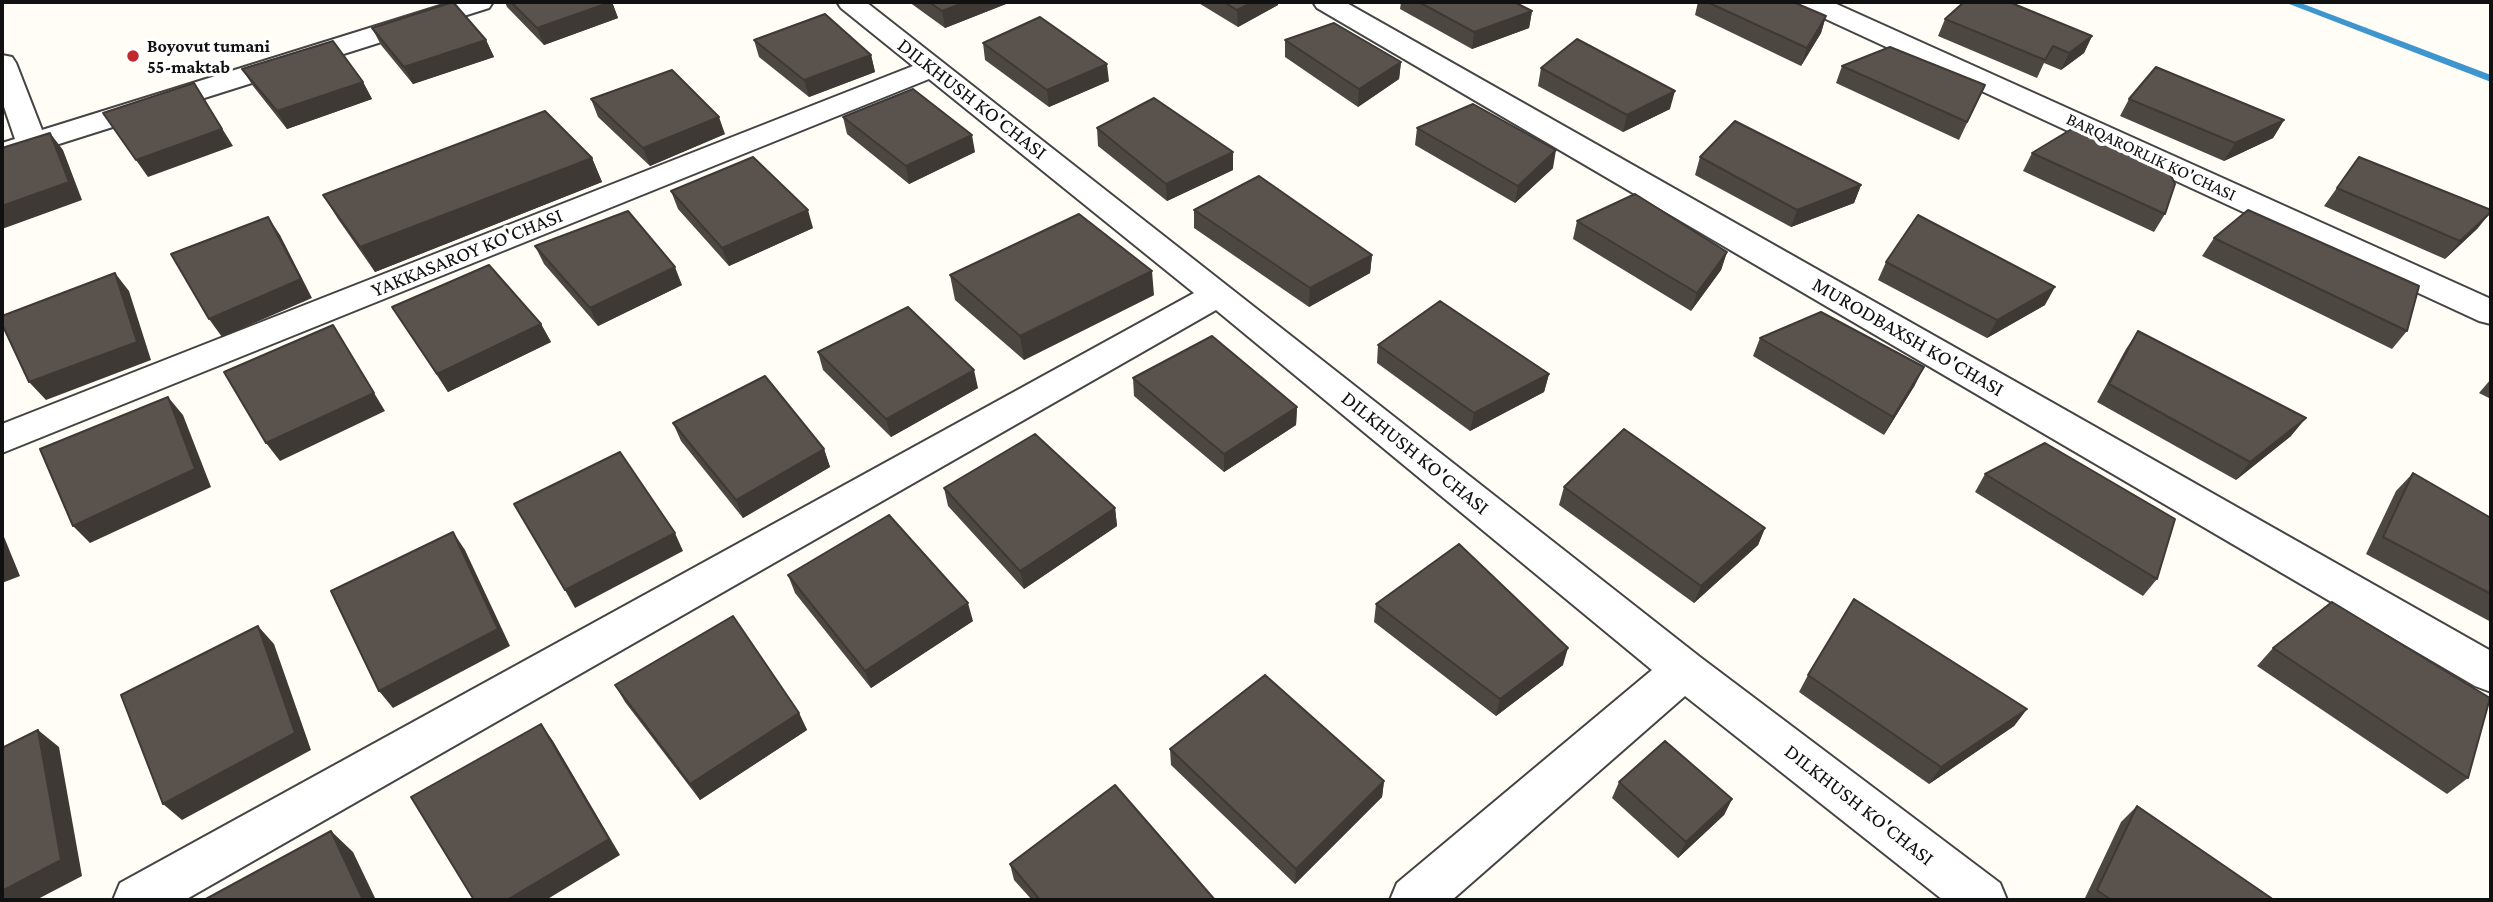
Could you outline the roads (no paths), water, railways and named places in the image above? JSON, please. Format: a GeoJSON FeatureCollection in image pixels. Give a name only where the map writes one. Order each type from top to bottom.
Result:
{"type":"FeatureCollection","features":[{"type":"Feature","properties":{"kind":"street"},"geometry":{"type":"LineString","coordinates":[[2,153],[480,2]]}},
{"type":"Feature","properties":{"kind":"street","name":"DILKHUSH KO'CHASI"},"geometry":{"type":"LineString","coordinates":[[850,2],[1218,294],[1684,670],[1982,900]]}},
{"type":"Feature","properties":{"kind":"street","name":"MURODBAXSH KO'CHASI"},"geometry":{"type":"LineString","coordinates":[[1326,2],[2491,673]]}},
{"type":"Feature","properties":{"kind":"street","name":"BARQARORLIK KO'CHASI"},"geometry":{"type":"LineString","coordinates":[[1811,2],[2491,313]]}},
{"type":"Feature","properties":{"kind":"street"},"geometry":{"type":"LineString","coordinates":[[2,63],[32,143]]}},
{"type":"Feature","properties":{"kind":"street","name":"YAKKASAROY KO'CHASI"},"geometry":{"type":"LineString","coordinates":[[2,439],[932,68]]}},
{"type":"Feature","properties":{"kind":"street"},"geometry":{"type":"LineString","coordinates":[[138,900],[1218,294]]}},
{"type":"Feature","properties":{"kind":"street"},"geometry":{"type":"LineString","coordinates":[[1415,900],[1684,670]]}},
{"type":"Feature","properties":{"kind":"waterway"},"geometry":{"type":"LineString","coordinates":[[2289,2],[2491,79]]}},
{"type":"Feature","properties":{"kind":"place","name":"Boyovut tumani 55-maktab"},"geometry":{"type":"Point","coordinates":[133,56]}}]}
